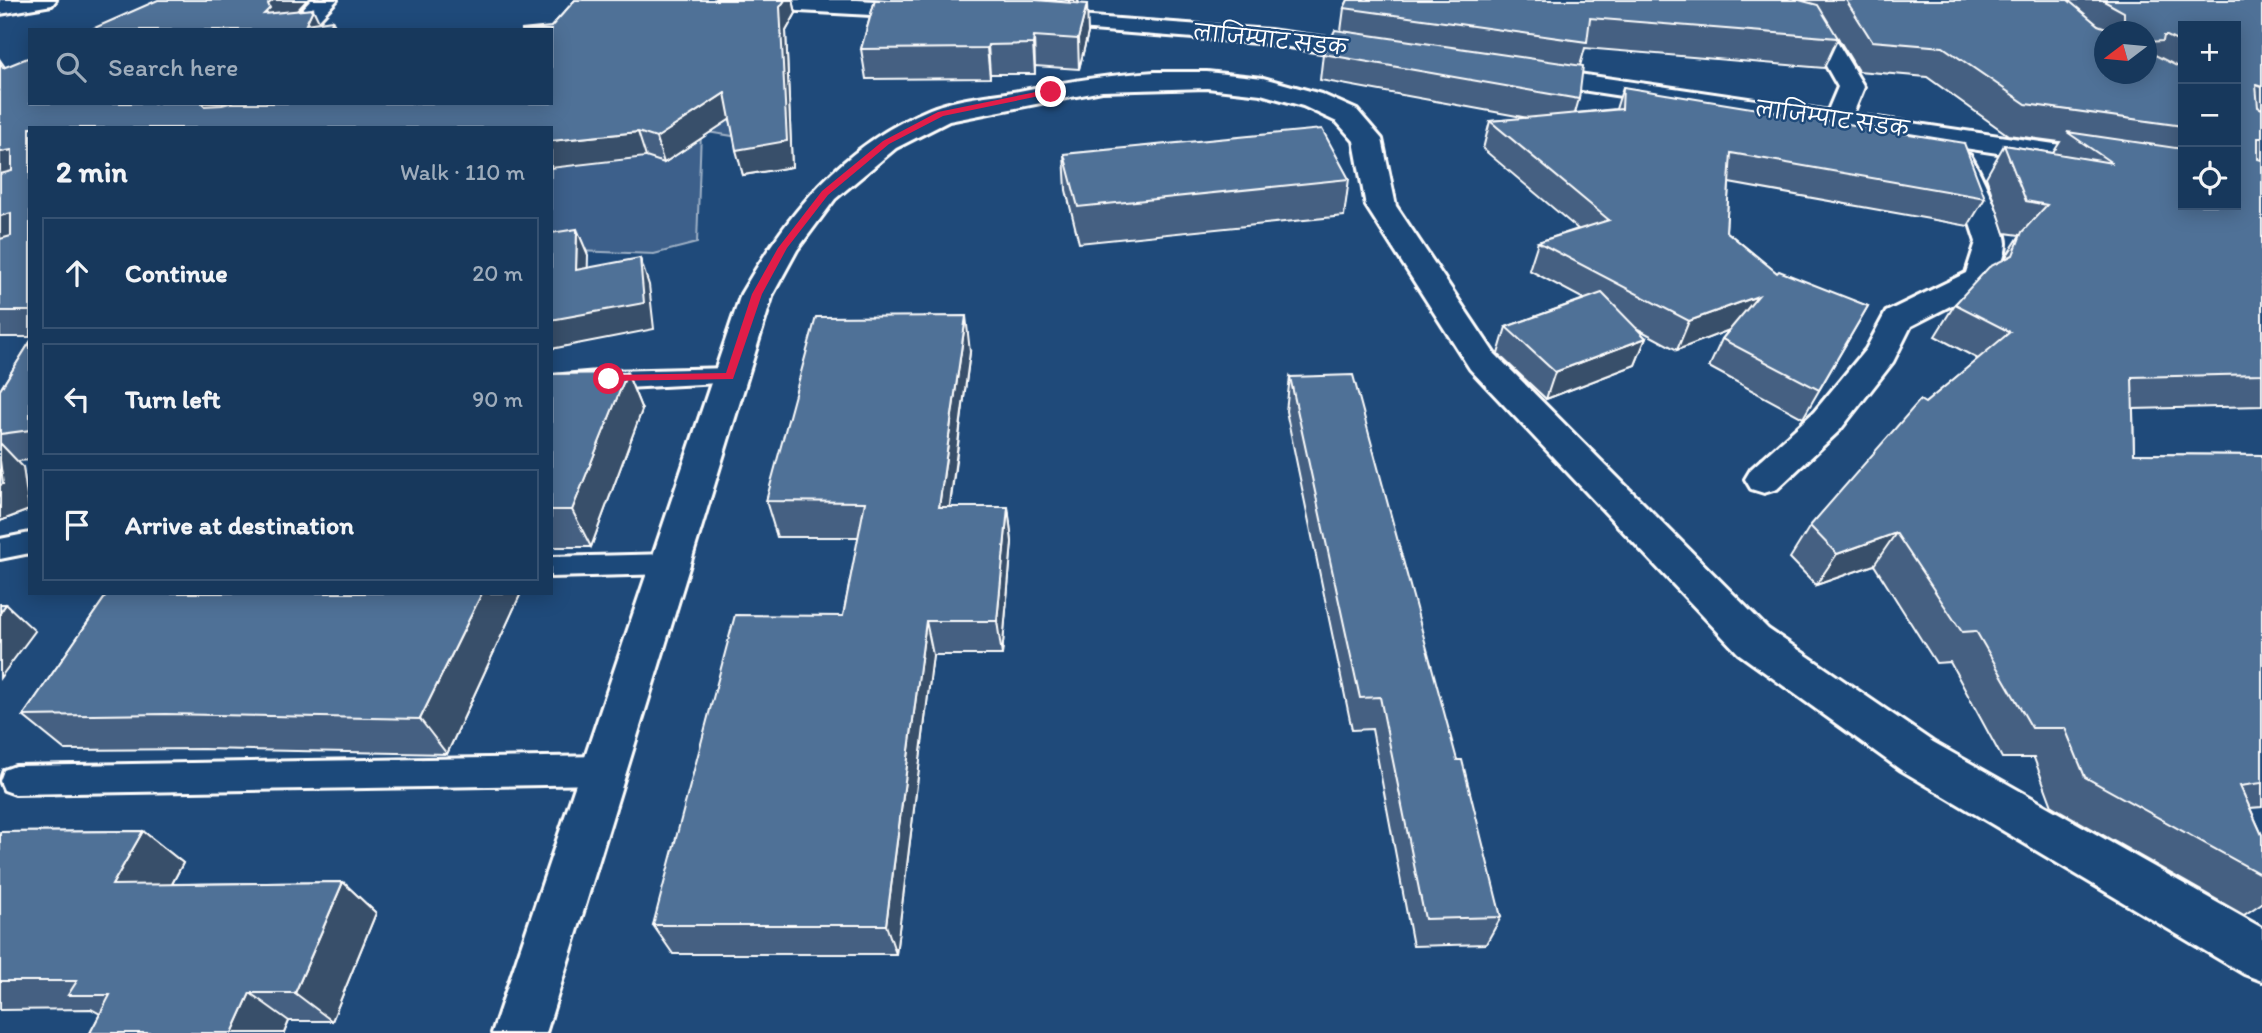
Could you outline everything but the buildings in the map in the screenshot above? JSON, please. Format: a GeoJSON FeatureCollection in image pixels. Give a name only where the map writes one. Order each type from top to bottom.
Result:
{"type":"FeatureCollection","features":[{"type":"Feature","properties":{"kind":"street"},"geometry":{"type":"LineString","coordinates":[[0,8],[44,0]]}},
{"type":"Feature","properties":{"kind":"street"},"geometry":{"type":"LineString","coordinates":[[297,28],[325,0]]}},
{"type":"Feature","properties":{"kind":"street"},"geometry":{"type":"LineString","coordinates":[[728,0],[880,4],[950,13]]}},
{"type":"Feature","properties":{"kind":"street"},"geometry":{"type":"LineString","coordinates":[[1775,0],[1785,19],[1816,27],[1851,87],[1838,120]]}},
{"type":"Feature","properties":{"kind":"street","name":"लाजिम्पाट सडक"},"geometry":{"type":"LineString","coordinates":[[1019,18],[1270,37],[1409,57]]}},
{"type":"Feature","properties":{"kind":"street","name":"लाजिम्पाट सडक"},"geometry":{"type":"LineString","coordinates":[[1506,72],[2178,171]]}},
{"type":"Feature","properties":{"kind":"street"},"geometry":{"type":"LineString","coordinates":[[519,1033],[757,294],[783,248],[825,193],[886,142],[941,114],[1090,85],[1155,80],[1208,80],[1263,86],[1312,100],[1347,116],[1368,139],[1381,206],[1482,361],[1753,641],[1917,757],[2262,956]]}},
{"type":"Feature","properties":{"kind":"street"},"geometry":{"type":"LineString","coordinates":[[1764,479],[1827,421],[1881,354],[1898,319],[1980,278],[1992,242],[1969,174],[1943,136]]}},
{"type":"Feature","properties":{"kind":"lane"},"geometry":{"type":"LineString","coordinates":[[553,384],[609,379],[730,376]]}},
{"type":"Feature","properties":{"kind":"lane"},"geometry":{"type":"LineString","coordinates":[[0,549],[28,543]]}},
{"type":"Feature","properties":{"kind":"lane"},"geometry":{"type":"LineString","coordinates":[[553,567],[670,564]]}},
{"type":"Feature","properties":{"kind":"lane"},"geometry":{"type":"LineString","coordinates":[[15,780],[604,770]]}},
{"type":"Feature","properties":{"kind":"shaded area"},"geometry":{"type":"Polygon","coordinates":[[[740,117],[739,137],[701,131],[697,243],[654,254],[553,250],[553,150],[740,117]]]}},
{"type":"Feature","properties":{"kind":"route"},"geometry":{"type":"LineString","coordinates":[[609,379],[730,376],[757,294],[783,248],[825,193],[886,142],[941,114],[1051,92]]}}]}
